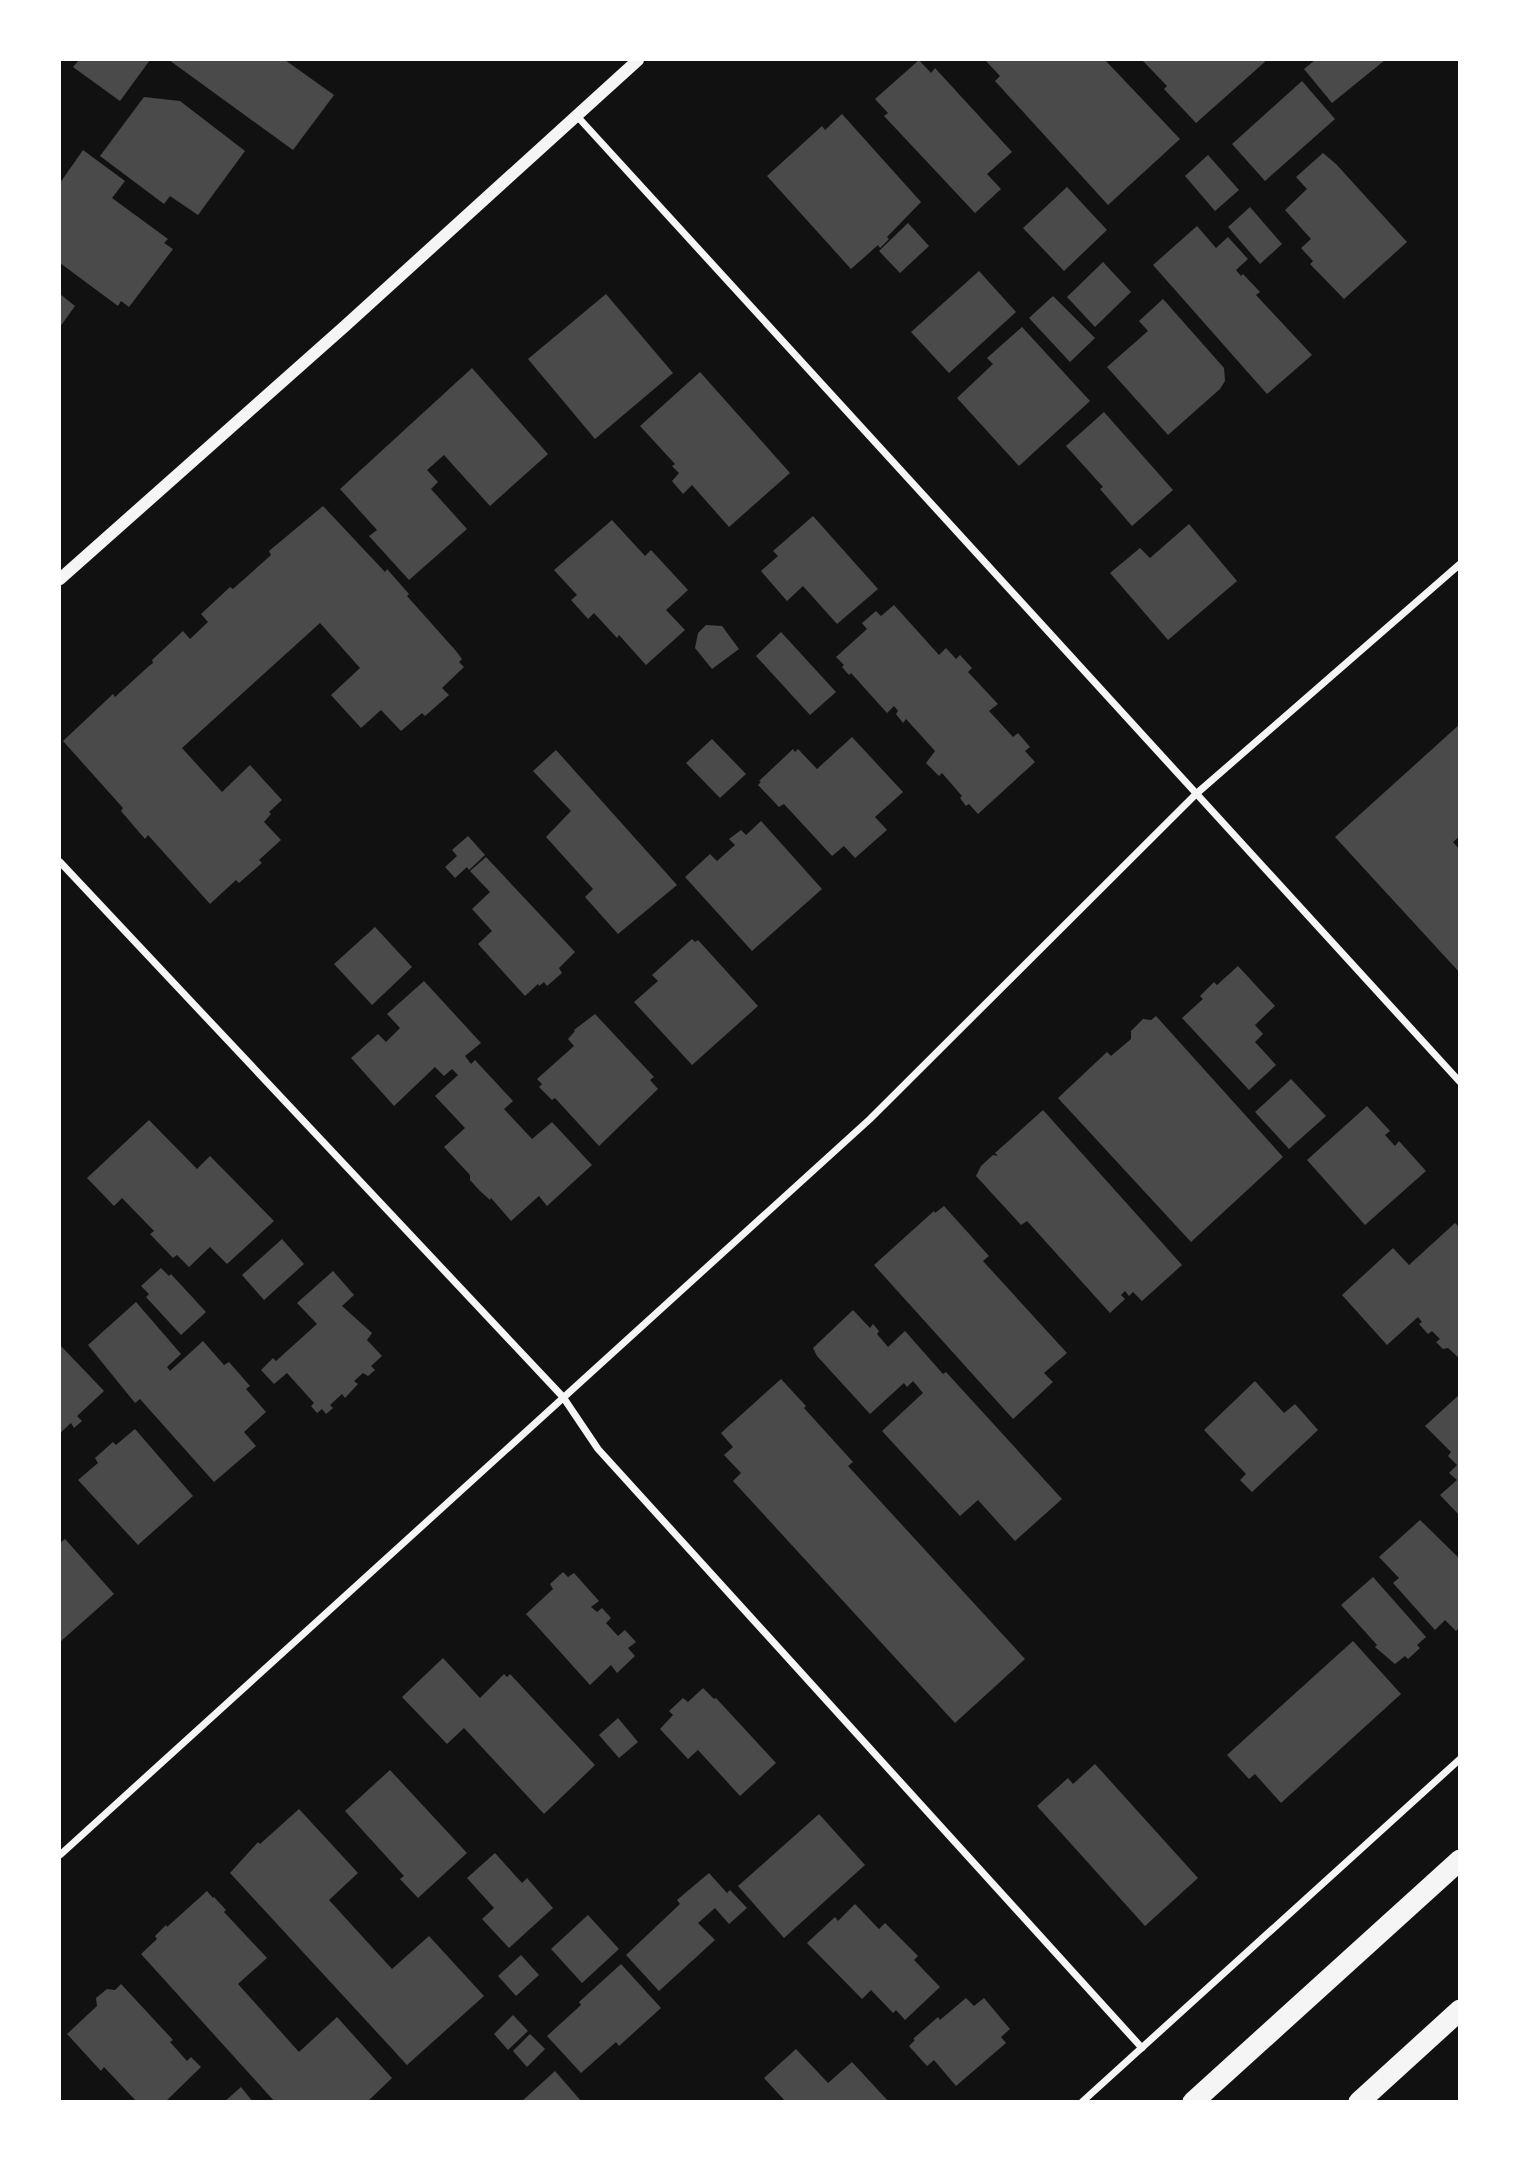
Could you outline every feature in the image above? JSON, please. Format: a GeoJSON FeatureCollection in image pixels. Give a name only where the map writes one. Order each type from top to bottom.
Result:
{"type":"FeatureCollection","features":[{"type":"Feature","properties":{"kind":"highway"},"geometry":{"type":"LineString","coordinates":[[1193,2102],[1460,1860]]}},
{"type":"Feature","properties":{"kind":"highway"},"geometry":{"type":"LineString","coordinates":[[1359,2102],[1460,2010]]}},
{"type":"Feature","properties":{"kind":"street"},"geometry":{"type":"LineString","coordinates":[[60,579],[355,317],[638,60]]}},
{"type":"Feature","properties":{"kind":"street"},"geometry":{"type":"LineString","coordinates":[[576,115],[1460,1082]]}},
{"type":"Feature","properties":{"kind":"street"},"geometry":{"type":"LineString","coordinates":[[60,1855],[870,1119],[1196,794],[1460,564]]}},
{"type":"Feature","properties":{"kind":"street"},"geometry":{"type":"LineString","coordinates":[[60,862],[563,1397],[598,1449],[1142,2048]]}},
{"type":"Feature","properties":{"kind":"street"},"geometry":{"type":"LineString","coordinates":[[1082,2102],[1460,1759]]}},
{"type":"Feature","properties":{"kind":"building"},"geometry":{"type":"Polygon","coordinates":[[[79,60],[150,60],[120,101],[73,67],[79,60]]]}},
{"type":"Feature","properties":{"kind":"building"},"geometry":{"type":"Polygon","coordinates":[[[169,60],[285,60],[334,95],[293,150],[169,60]]]}},
{"type":"Feature","properties":{"kind":"building"},"geometry":{"type":"Polygon","coordinates":[[[919,60],[931,73],[935,68],[1012,152],[987,174],[1001,189],[975,213],[884,116],[888,113],[875,99],[919,60]]]}},
{"type":"Feature","properties":{"kind":"building"},"geometry":{"type":"Polygon","coordinates":[[[985,60],[1105,60],[1180,139],[1108,205],[995,81],[1000,76],[985,60]]]}},
{"type":"Feature","properties":{"kind":"building"},"geometry":{"type":"Polygon","coordinates":[[[1142,60],[1267,60],[1196,123],[1164,89],[1167,86],[1142,60]]]}},
{"type":"Feature","properties":{"kind":"building"},"geometry":{"type":"Polygon","coordinates":[[[1315,60],[1385,60],[1332,103],[1304,69],[1315,60]]]}},
{"type":"Feature","properties":{"kind":"building"},"geometry":{"type":"Polygon","coordinates":[[[1302,81],[1335,119],[1265,181],[1232,144],[1302,81]]]}},
{"type":"Feature","properties":{"kind":"building"},"geometry":{"type":"Polygon","coordinates":[[[144,97],[180,101],[245,151],[198,215],[170,196],[164,204],[100,156],[144,97]]]}},
{"type":"Feature","properties":{"kind":"building"},"geometry":{"type":"Polygon","coordinates":[[[842,114],[921,202],[880,248],[878,245],[851,269],[767,176],[822,126],[825,130],[842,114]]]}},
{"type":"Feature","properties":{"kind":"building"},"geometry":{"type":"Polygon","coordinates":[[[83,150],[125,181],[112,198],[168,239],[164,243],[173,249],[129,307],[121,301],[118,306],[60,263],[60,183],[83,150]]]}},
{"type":"Feature","properties":{"kind":"building"},"geometry":{"type":"Polygon","coordinates":[[[1323,153],[1407,242],[1344,299],[1310,264],[1313,261],[1301,248],[1311,239],[1285,210],[1307,189],[1296,177],[1323,153]]]}},
{"type":"Feature","properties":{"kind":"building"},"geometry":{"type":"Polygon","coordinates":[[[1208,155],[1239,190],[1215,211],[1185,176],[1208,155]]]}},
{"type":"Feature","properties":{"kind":"building"},"geometry":{"type":"Polygon","coordinates":[[[1067,187],[1107,230],[1064,271],[1023,228],[1067,187]]]}},
{"type":"Feature","properties":{"kind":"building"},"geometry":{"type":"Polygon","coordinates":[[[1250,207],[1282,244],[1260,264],[1228,227],[1250,207]]]}},
{"type":"Feature","properties":{"kind":"building"},"geometry":{"type":"Polygon","coordinates":[[[908,223],[929,246],[900,273],[879,251],[908,223]]]}},
{"type":"Feature","properties":{"kind":"building"},"geometry":{"type":"Polygon","coordinates":[[[1197,226],[1216,248],[1228,237],[1248,259],[1236,270],[1260,292],[1256,295],[1312,355],[1267,394],[1153,265],[1197,226]]]}},
{"type":"Feature","properties":{"kind":"building"},"geometry":{"type":"Polygon","coordinates":[[[1103,262],[1131,292],[1095,327],[1067,297],[1103,262]]]}},
{"type":"Feature","properties":{"kind":"building"},"geometry":{"type":"Polygon","coordinates":[[[979,271],[1016,312],[949,373],[911,332],[979,271]]]}},
{"type":"Feature","properties":{"kind":"building"},"geometry":{"type":"Polygon","coordinates":[[[60,294],[75,306],[60,327],[60,294]]]}},
{"type":"Feature","properties":{"kind":"building"},"geometry":{"type":"Polygon","coordinates":[[[606,294],[673,373],[595,439],[528,359],[606,294]]]}},
{"type":"Feature","properties":{"kind":"building"},"geometry":{"type":"Polygon","coordinates":[[[1053,296],[1095,338],[1070,362],[1029,318],[1053,296]]]}},
{"type":"Feature","properties":{"kind":"building"},"geometry":{"type":"Polygon","coordinates":[[[1163,299],[1224,368],[1225,381],[1220,389],[1168,435],[1107,367],[1148,331],[1139,321],[1163,299]]]}},
{"type":"Feature","properties":{"kind":"building"},"geometry":{"type":"Polygon","coordinates":[[[1022,327],[1090,401],[1019,466],[957,398],[993,364],[987,358],[1022,327]]]}},
{"type":"Feature","properties":{"kind":"building"},"geometry":{"type":"Polygon","coordinates":[[[472,368],[548,454],[490,506],[444,455],[427,470],[438,482],[431,489],[467,529],[409,580],[369,536],[377,530],[340,489],[472,368]]]}},
{"type":"Feature","properties":{"kind":"building"},"geometry":{"type":"Polygon","coordinates":[[[700,372],[790,473],[729,527],[692,485],[683,494],[672,481],[679,473],[672,466],[675,464],[640,426],[700,372]]]}},
{"type":"Feature","properties":{"kind":"building"},"geometry":{"type":"Polygon","coordinates":[[[1104,412],[1173,490],[1132,526],[1100,489],[1103,487],[1066,446],[1104,412]]]}},
{"type":"Feature","properties":{"kind":"building"},"geometry":{"type":"Polygon","coordinates":[[[323,506],[409,594],[407,596],[456,651],[462,659],[459,662],[464,667],[442,688],[449,695],[425,716],[422,713],[401,731],[381,710],[361,728],[331,695],[360,668],[320,623],[182,748],[222,792],[250,765],[282,800],[269,812],[271,814],[264,822],[281,840],[259,860],[262,863],[239,883],[236,880],[210,904],[148,835],[145,839],[121,811],[123,808],[63,741],[113,694],[115,697],[153,663],[152,660],[183,631],[190,639],[208,622],[201,614],[230,587],[233,589],[271,555],[269,551],[323,506]]]}},
{"type":"Feature","properties":{"kind":"building"},"geometry":{"type":"Polygon","coordinates":[[[813,516],[878,589],[837,624],[803,586],[787,601],[761,571],[778,556],[773,551],[813,516]]]}},
{"type":"Feature","properties":{"kind":"building"},"geometry":{"type":"Polygon","coordinates":[[[612,520],[645,556],[651,550],[688,590],[666,610],[685,630],[646,665],[619,635],[617,638],[594,613],[588,619],[571,600],[577,595],[554,570],[612,520]]]}},
{"type":"Feature","properties":{"kind":"building"},"geometry":{"type":"Polygon","coordinates":[[[1189,524],[1237,581],[1168,640],[1110,573],[1140,548],[1150,558],[1189,524]]]}},
{"type":"Feature","properties":{"kind":"building"},"geometry":{"type":"Polygon","coordinates":[[[894,605],[939,655],[946,648],[956,659],[960,655],[972,668],[968,672],[998,704],[989,711],[1013,737],[1018,733],[1030,747],[1025,751],[1035,762],[978,814],[969,804],[966,806],[960,798],[962,796],[942,773],[939,776],[926,763],[935,751],[906,719],[903,723],[894,706],[887,713],[851,673],[849,675],[836,657],[867,629],[862,623],[876,611],[881,616],[894,605]]]}},
{"type":"Feature","properties":{"kind":"building"},"geometry":{"type":"Polygon","coordinates":[[[706,625],[722,626],[739,649],[712,669],[695,648],[698,633],[706,625]]]}},
{"type":"Feature","properties":{"kind":"building"},"geometry":{"type":"Polygon","coordinates":[[[781,632],[836,692],[810,715],[756,656],[781,632]]]}},
{"type":"Feature","properties":{"kind":"building"},"geometry":{"type":"Polygon","coordinates":[[[1460,724],[1460,836],[1453,842],[1460,850],[1460,973],[1335,837],[1460,724]]]}},
{"type":"Feature","properties":{"kind":"building"},"geometry":{"type":"Polygon","coordinates":[[[852,737],[903,792],[875,817],[887,830],[855,858],[844,846],[832,856],[784,804],[779,807],[758,785],[793,749],[795,752],[798,749],[817,769],[852,737]]]}},
{"type":"Feature","properties":{"kind":"building"},"geometry":{"type":"Polygon","coordinates":[[[712,739],[746,774],[720,798],[686,763],[712,739]]]}},
{"type":"Feature","properties":{"kind":"building"},"geometry":{"type":"Polygon","coordinates":[[[556,750],[677,885],[618,934],[585,897],[593,889],[546,837],[571,811],[533,771],[556,750]]]}},
{"type":"Feature","properties":{"kind":"building"},"geometry":{"type":"Polygon","coordinates":[[[761,821],[822,889],[752,951],[685,877],[710,854],[717,861],[735,845],[729,839],[741,830],[746,835],[761,821]]]}},
{"type":"Feature","properties":{"kind":"building"},"geometry":{"type":"Polygon","coordinates":[[[468,836],[485,855],[469,870],[467,867],[455,878],[445,867],[457,856],[452,850],[468,836]]]}},
{"type":"Feature","properties":{"kind":"building"},"geometry":{"type":"Polygon","coordinates":[[[486,857],[575,952],[559,968],[562,973],[547,986],[544,982],[539,986],[538,984],[525,996],[478,944],[492,931],[472,909],[490,892],[470,871],[486,857]]]}},
{"type":"Feature","properties":{"kind":"building"},"geometry":{"type":"Polygon","coordinates":[[[375,927],[412,967],[372,1005],[334,964],[375,927]]]}},
{"type":"Feature","properties":{"kind":"building"},"geometry":{"type":"Polygon","coordinates":[[[692,939],[695,942],[698,940],[758,1006],[692,1065],[634,1002],[658,981],[652,975],[692,939]]]}},
{"type":"Feature","properties":{"kind":"building"},"geometry":{"type":"Polygon","coordinates":[[[1238,966],[1275,1006],[1255,1025],[1263,1034],[1255,1042],[1276,1065],[1249,1090],[1182,1018],[1203,999],[1200,996],[1214,982],[1217,985],[1238,966]]]}},
{"type":"Feature","properties":{"kind":"building"},"geometry":{"type":"Polygon","coordinates":[[[424,981],[481,1043],[465,1056],[471,1064],[475,1060],[513,1101],[504,1109],[532,1139],[552,1122],[592,1165],[547,1206],[539,1196],[511,1221],[491,1198],[490,1200],[470,1180],[470,1175],[444,1147],[465,1128],[435,1096],[458,1075],[452,1069],[444,1076],[435,1067],[394,1106],[351,1058],[378,1034],[386,1042],[400,1028],[387,1014],[424,981]]]}},
{"type":"Feature","properties":{"kind":"building"},"geometry":{"type":"Polygon","coordinates":[[[595,1014],[654,1077],[650,1080],[658,1089],[599,1146],[555,1098],[552,1100],[539,1087],[542,1084],[537,1079],[574,1046],[568,1039],[574,1030],[595,1014]]]}},
{"type":"Feature","properties":{"kind":"building"},"geometry":{"type":"Polygon","coordinates":[[[1156,1016],[1283,1157],[1191,1242],[1058,1098],[1107,1052],[1111,1056],[1131,1039],[1131,1031],[1143,1019],[1151,1020],[1156,1016]]]}},
{"type":"Feature","properties":{"kind":"building"},"geometry":{"type":"Polygon","coordinates":[[[1291,1079],[1326,1116],[1289,1149],[1255,1112],[1291,1079]]]}},
{"type":"Feature","properties":{"kind":"building"},"geometry":{"type":"Polygon","coordinates":[[[1367,1106],[1390,1131],[1385,1135],[1395,1146],[1399,1141],[1426,1171],[1365,1225],[1307,1160],[1367,1106]]]}},
{"type":"Feature","properties":{"kind":"building"},"geometry":{"type":"Polygon","coordinates":[[[1043,1110],[1182,1265],[1142,1301],[1133,1292],[1129,1296],[1125,1291],[1121,1295],[1125,1299],[1110,1313],[1027,1221],[1021,1225],[976,1176],[981,1166],[993,1155],[998,1156],[995,1153],[1043,1110]]]}},
{"type":"Feature","properties":{"kind":"building"},"geometry":{"type":"Polygon","coordinates":[[[149,1120],[197,1169],[210,1156],[274,1221],[227,1264],[210,1247],[189,1267],[177,1255],[173,1258],[150,1234],[154,1231],[122,1198],[114,1206],[87,1178],[149,1120]]]}},
{"type":"Feature","properties":{"kind":"building"},"geometry":{"type":"Polygon","coordinates":[[[944,1206],[989,1256],[983,1261],[1067,1353],[1044,1373],[1053,1382],[1013,1419],[874,1265],[934,1211],[935,1213],[944,1206]]]}},
{"type":"Feature","properties":{"kind":"building"},"geometry":{"type":"Polygon","coordinates":[[[1455,1223],[1460,1228],[1460,1359],[1436,1342],[1440,1339],[1432,1331],[1428,1334],[1419,1324],[1422,1322],[1418,1317],[1387,1345],[1342,1295],[1393,1248],[1409,1265],[1455,1223]]]}},
{"type":"Feature","properties":{"kind":"building"},"geometry":{"type":"Polygon","coordinates":[[[282,1239],[304,1264],[264,1300],[242,1275],[282,1239]]]}},
{"type":"Feature","properties":{"kind":"building"},"geometry":{"type":"Polygon","coordinates":[[[161,1268],[169,1276],[171,1274],[206,1312],[181,1335],[146,1297],[149,1294],[141,1286],[161,1268]]]}},
{"type":"Feature","properties":{"kind":"building"},"geometry":{"type":"Polygon","coordinates":[[[333,1271],[354,1295],[342,1306],[372,1333],[367,1340],[382,1356],[371,1366],[375,1370],[368,1376],[363,1373],[354,1381],[358,1384],[345,1398],[342,1394],[330,1405],[333,1408],[326,1414],[322,1409],[317,1413],[311,1406],[314,1403],[287,1373],[274,1384],[261,1370],[273,1358],[276,1361],[317,1324],[297,1303],[333,1271]]]}},
{"type":"Feature","properties":{"kind":"building"},"geometry":{"type":"Polygon","coordinates":[[[136,1302],[181,1354],[167,1367],[170,1371],[203,1341],[224,1365],[229,1362],[250,1386],[246,1389],[266,1412],[244,1432],[256,1446],[214,1482],[140,1399],[135,1403],[88,1345],[136,1302]]]}},
{"type":"Feature","properties":{"kind":"building"},"geometry":{"type":"Polygon","coordinates":[[[853,1310],[870,1328],[873,1324],[879,1331],[877,1334],[888,1347],[905,1331],[1062,1499],[1015,1541],[978,1500],[960,1516],[882,1431],[923,1393],[913,1381],[907,1387],[904,1383],[870,1414],[817,1356],[813,1348],[853,1310]]]}},
{"type":"Feature","properties":{"kind":"building"},"geometry":{"type":"Polygon","coordinates":[[[60,1345],[104,1391],[77,1416],[82,1421],[74,1428],[71,1423],[60,1433],[60,1345]]]}},
{"type":"Feature","properties":{"kind":"building"},"geometry":{"type":"Polygon","coordinates":[[[781,1379],[853,1462],[848,1466],[1025,1659],[955,1723],[733,1481],[741,1473],[724,1455],[733,1447],[721,1433],[781,1379]]]}},
{"type":"Feature","properties":{"kind":"building"},"geometry":{"type":"Polygon","coordinates":[[[1255,1381],[1284,1413],[1295,1404],[1318,1430],[1252,1492],[1240,1480],[1246,1474],[1204,1430],[1255,1381]]]}},
{"type":"Feature","properties":{"kind":"building"},"geometry":{"type":"Polygon","coordinates":[[[1460,1394],[1460,1516],[1440,1495],[1457,1480],[1449,1473],[1457,1465],[1448,1456],[1451,1452],[1425,1426],[1460,1394]]]}},
{"type":"Feature","properties":{"kind":"building"},"geometry":{"type":"Polygon","coordinates":[[[135,1429],[193,1496],[138,1545],[78,1480],[98,1463],[95,1458],[113,1442],[116,1445],[135,1429]]]}},
{"type":"Feature","properties":{"kind":"building"},"geometry":{"type":"Polygon","coordinates":[[[1420,1520],[1460,1559],[1460,1627],[1456,1631],[1445,1620],[1435,1630],[1393,1583],[1399,1578],[1379,1557],[1420,1520]]]}},
{"type":"Feature","properties":{"kind":"building"},"geometry":{"type":"Polygon","coordinates":[[[65,1539],[114,1594],[60,1642],[60,1543],[65,1539]]]}},
{"type":"Feature","properties":{"kind":"building"},"geometry":{"type":"Polygon","coordinates":[[[563,1572],[568,1577],[574,1573],[599,1601],[591,1607],[597,1612],[602,1608],[611,1618],[606,1623],[618,1636],[625,1630],[636,1642],[628,1648],[635,1656],[617,1673],[611,1665],[590,1685],[526,1614],[553,1589],[550,1584],[563,1572]]]}},
{"type":"Feature","properties":{"kind":"building"},"geometry":{"type":"Polygon","coordinates":[[[1373,1577],[1426,1637],[1417,1645],[1420,1648],[1408,1659],[1405,1656],[1395,1664],[1375,1647],[1377,1645],[1341,1605],[1373,1577]]]}},
{"type":"Feature","properties":{"kind":"building"},"geometry":{"type":"Polygon","coordinates":[[[1353,1641],[1401,1694],[1281,1803],[1255,1774],[1249,1779],[1227,1755],[1353,1641]]]}},
{"type":"Feature","properties":{"kind":"building"},"geometry":{"type":"Polygon","coordinates":[[[443,1658],[480,1698],[504,1674],[507,1677],[510,1674],[595,1765],[544,1814],[464,1728],[447,1744],[402,1697],[443,1658]]]}},
{"type":"Feature","properties":{"kind":"building"},"geometry":{"type":"Polygon","coordinates":[[[703,1688],[716,1698],[776,1763],[740,1796],[698,1750],[688,1759],[660,1729],[673,1715],[669,1711],[683,1698],[688,1702],[703,1688]]]}},
{"type":"Feature","properties":{"kind":"building"},"geometry":{"type":"Polygon","coordinates":[[[618,1718],[638,1742],[619,1758],[599,1735],[618,1718]]]}},
{"type":"Feature","properties":{"kind":"building"},"geometry":{"type":"Polygon","coordinates":[[[1095,1764],[1198,1878],[1145,1926],[1037,1806],[1068,1778],[1073,1784],[1095,1764]]]}},
{"type":"Feature","properties":{"kind":"building"},"geometry":{"type":"Polygon","coordinates":[[[390,1770],[467,1853],[418,1898],[400,1879],[404,1876],[345,1811],[390,1770]]]}},
{"type":"Feature","properties":{"kind":"building"},"geometry":{"type":"Polygon","coordinates":[[[299,1809],[358,1873],[329,1900],[392,1969],[429,1936],[484,1996],[407,2065],[230,1873],[258,1842],[260,1844],[299,1809]]]}},
{"type":"Feature","properties":{"kind":"building"},"geometry":{"type":"Polygon","coordinates":[[[819,1814],[865,1865],[784,1938],[738,1886],[819,1814]]]}},
{"type":"Feature","properties":{"kind":"building"},"geometry":{"type":"Polygon","coordinates":[[[495,1853],[522,1883],[527,1878],[553,1908],[509,1948],[482,1919],[494,1908],[467,1878],[495,1853]]]}},
{"type":"Feature","properties":{"kind":"building"},"geometry":{"type":"Polygon","coordinates":[[[709,1873],[727,1893],[730,1890],[747,1908],[729,1924],[715,1908],[698,1923],[715,1940],[659,1991],[626,1955],[680,1904],[677,1900],[709,1873]]]}},
{"type":"Feature","properties":{"kind":"building"},"geometry":{"type":"Polygon","coordinates":[[[207,1891],[267,1958],[238,1984],[299,2052],[337,2017],[392,2078],[367,2102],[275,2102],[141,1954],[157,1939],[155,1936],[166,1925],[167,1927],[207,1891]]]}},
{"type":"Feature","properties":{"kind":"building"},"geometry":{"type":"Polygon","coordinates":[[[855,1904],[879,1929],[885,1923],[918,1956],[914,1960],[940,1987],[905,2020],[896,2010],[893,2013],[871,1990],[862,1999],[807,1943],[835,1917],[838,1921],[855,1904]]]}},
{"type":"Feature","properties":{"kind":"building"},"geometry":{"type":"Polygon","coordinates":[[[588,1915],[619,1949],[582,1983],[551,1949],[588,1915]]]}},
{"type":"Feature","properties":{"kind":"building"},"geometry":{"type":"Polygon","coordinates":[[[521,1955],[539,1975],[516,1996],[498,1976],[521,1955]]]}},
{"type":"Feature","properties":{"kind":"building"},"geometry":{"type":"Polygon","coordinates":[[[621,1964],[661,2008],[619,2046],[616,2042],[581,2073],[547,2036],[621,1964]]]}},
{"type":"Feature","properties":{"kind":"building"},"geometry":{"type":"Polygon","coordinates":[[[121,1984],[173,2040],[170,2042],[187,2061],[191,2057],[201,2067],[165,2102],[137,2102],[104,2067],[101,2071],[67,2034],[97,2006],[96,1998],[107,1989],[115,1990],[121,1984]]]}},
{"type":"Feature","properties":{"kind":"building"},"geometry":{"type":"Polygon","coordinates":[[[966,1998],[974,2006],[984,1998],[1010,2029],[1001,2037],[1006,2043],[956,2086],[934,2060],[927,2066],[909,2046],[915,2040],[913,2039],[938,2017],[940,2020],[966,1998]]]}},
{"type":"Feature","properties":{"kind":"building"},"geometry":{"type":"Polygon","coordinates":[[[513,2015],[528,2031],[508,2050],[494,2034],[513,2015]]]}},
{"type":"Feature","properties":{"kind":"building"},"geometry":{"type":"Polygon","coordinates":[[[530,2034],[545,2049],[527,2067],[513,2051],[530,2034]]]}},
{"type":"Feature","properties":{"kind":"building"},"geometry":{"type":"Polygon","coordinates":[[[796,2049],[828,2083],[852,2062],[889,2102],[786,2102],[764,2078],[796,2049]]]}},
{"type":"Feature","properties":{"kind":"building"},"geometry":{"type":"Polygon","coordinates":[[[555,2071],[582,2102],[521,2102],[555,2071]]]}},
{"type":"Feature","properties":{"kind":"building"},"geometry":{"type":"Polygon","coordinates":[[[241,2087],[253,2102],[224,2102],[241,2087]]]}}]}
